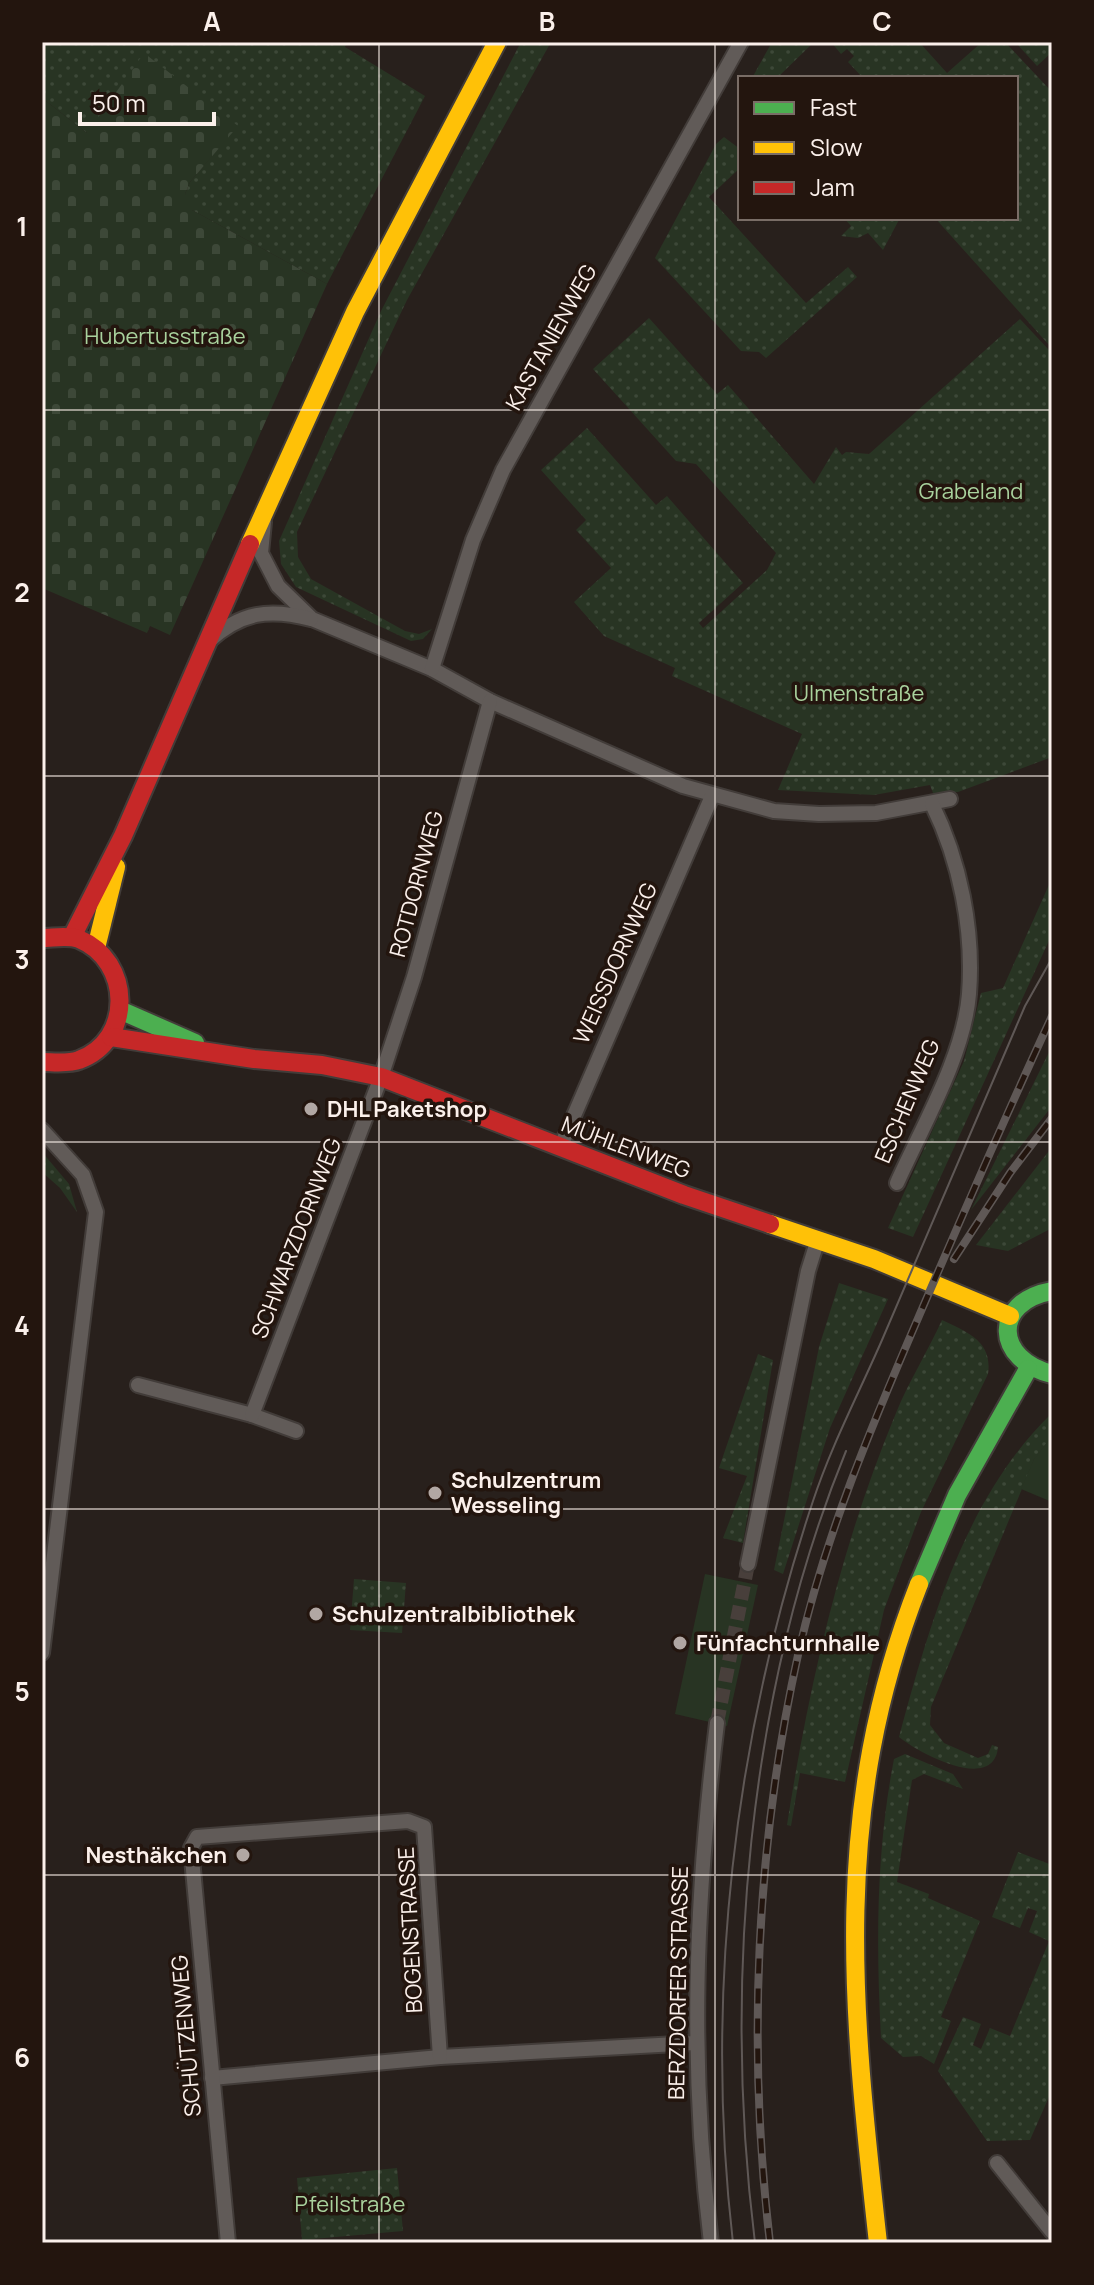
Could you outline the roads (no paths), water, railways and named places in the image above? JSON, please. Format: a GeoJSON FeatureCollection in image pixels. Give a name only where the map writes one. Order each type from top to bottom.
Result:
{"type":"FeatureCollection","features":[{"type":"Feature","properties":{"kind":"street"},"geometry":{"type":"LineString","coordinates":[[72,937],[123,836],[203,647],[355,312],[497,42]]}},
{"type":"Feature","properties":{"kind":"street","name":"KASTANIENWEG"},"geometry":{"type":"LineString","coordinates":[[432,669],[473,540],[503,470],[741,42]]}},
{"type":"Feature","properties":{"kind":"street"},"geometry":{"type":"LineString","coordinates":[[264,517],[261,553],[278,586],[312,619]]}},
{"type":"Feature","properties":{"kind":"street"},"geometry":{"type":"LineString","coordinates":[[203,647],[232,621],[283,612],[312,619],[432,669],[490,701],[712,796],[774,811],[819,814],[876,813],[950,799]]}},
{"type":"Feature","properties":{"kind":"street","name":"ROTDORNWEG"},"geometry":{"type":"LineString","coordinates":[[381,1077],[414,977],[490,701]]}},
{"type":"Feature","properties":{"kind":"street","name":"WEISSDORNWEG"},"geometry":{"type":"LineString","coordinates":[[560,1148],[712,796]]}},
{"type":"Feature","properties":{"kind":"street","name":"ESCHENWEG"},"geometry":{"type":"LineString","coordinates":[[897,1183],[952,1060],[969,996],[967,913],[945,829],[932,804]]}},
{"type":"Feature","properties":{"kind":"street"},"geometry":{"type":"LineString","coordinates":[[96,948],[123,836]]}},
{"type":"Feature","properties":{"kind":"street"},"geometry":{"type":"LineString","coordinates":[[42,938],[72,937],[96,948],[118,976],[122,1011],[111,1037],[85,1059],[63,1064],[42,1062]]}},
{"type":"Feature","properties":{"kind":"street","name":"MÜHLENWEG"},"geometry":{"type":"LineString","coordinates":[[122,1011],[217,1052]]}},
{"type":"Feature","properties":{"kind":"street","name":"MÜHLENWEG"},"geometry":{"type":"LineString","coordinates":[[111,1037],[381,1077],[684,1195],[818,1239],[1010,1316]]}},
{"type":"Feature","properties":{"kind":"street","name":"SCHWARZDORNWEG"},"geometry":{"type":"LineString","coordinates":[[252,1415],[381,1077]]}},
{"type":"Feature","properties":{"kind":"street"},"geometry":{"type":"LineString","coordinates":[[42,1130],[83,1175],[96,1212],[42,1653]]}},
{"type":"Feature","properties":{"kind":"street"},"geometry":{"type":"LineString","coordinates":[[748,1564],[808,1271],[818,1239]]}},
{"type":"Feature","properties":{"kind":"street"},"geometry":{"type":"LineString","coordinates":[[1052,1291],[1026,1297],[1010,1316],[1007,1331],[1009,1346],[1028,1369],[1052,1374]]}},
{"type":"Feature","properties":{"kind":"street"},"geometry":{"type":"LineString","coordinates":[[878,2243],[859,2069],[853,1971],[853,1902],[865,1790],[887,1689],[924,1574],[957,1495],[1028,1369]]}},
{"type":"Feature","properties":{"kind":"street"},"geometry":{"type":"LineString","coordinates":[[138,1385],[252,1415],[296,1431]]}},
{"type":"Feature","properties":{"kind":"street","name":"BERZDORFER STRASSE"},"geometry":{"type":"LineString","coordinates":[[711,2243],[701,2159],[695,2043],[697,1913],[705,1805],[717,1723]]}},
{"type":"Feature","properties":{"kind":"street","name":"BOGENSTRASSE"},"geometry":{"type":"LineString","coordinates":[[207,1834],[408,1821],[424,1827],[440,2057]]}},
{"type":"Feature","properties":{"kind":"street","name":"SCHÜTZENWEG"},"geometry":{"type":"LineString","coordinates":[[207,1834],[197,1837],[191,1848],[228,2243]]}},
{"type":"Feature","properties":{"kind":"street"},"geometry":{"type":"LineString","coordinates":[[212,2078],[440,2057],[695,2043]]}},
{"type":"Feature","properties":{"kind":"street"},"geometry":{"type":"LineString","coordinates":[[997,2163],[1052,2232]]}},
{"type":"Feature","properties":{"kind":"tunnel"},"geometry":{"type":"LineString","coordinates":[[717,1723],[748,1564]]}},
{"type":"Feature","properties":{"kind":"tram line"},"geometry":{"type":"LineString","coordinates":[[733,2243],[725,2149],[722,2055],[725,1961],[732,1868],[745,1774],[763,1682],[786,1591],[828,1460],[1025,1006],[1052,958]]}},
{"type":"Feature","properties":{"kind":"tram line"},"geometry":{"type":"LineString","coordinates":[[755,2243],[746,2145],[742,2044],[744,1943],[751,1841],[765,1740],[786,1641],[812,1544],[846,1451]]}},
{"type":"Feature","properties":{"kind":"railway"},"geometry":{"type":"LineString","coordinates":[[770,2243],[759,2096],[760,1948],[773,1800],[798,1655],[821,1568],[867,1440],[1052,1016]]}},
{"type":"Feature","properties":{"kind":"railway"},"geometry":{"type":"LineString","coordinates":[[954,1259],[1010,1173],[1052,1118]]}},
{"type":"Feature","properties":{"kind":"place","name":"DHL Paketshop"},"geometry":{"type":"Point","coordinates":[311,1109]}},
{"type":"Feature","properties":{"kind":"place","name":"Schulzentrum Wesseling"},"geometry":{"type":"Point","coordinates":[435,1493]}},
{"type":"Feature","properties":{"kind":"place","name":"Schulzentralbibliothek"},"geometry":{"type":"Point","coordinates":[316,1614]}},
{"type":"Feature","properties":{"kind":"place","name":"Fünfachturnhalle"},"geometry":{"type":"Point","coordinates":[680,1643]}},
{"type":"Feature","properties":{"kind":"place","name":"Nesthäkchen"},"geometry":{"type":"Point","coordinates":[243,1855]}},
{"type":"Feature","properties":{"kind":"park label","name":"Hubertusstraße"},"geometry":{"type":"Point","coordinates":[165,336]}},
{"type":"Feature","properties":{"kind":"park label","name":"Grabeland"},"geometry":{"type":"Point","coordinates":[971,491]}},
{"type":"Feature","properties":{"kind":"park label","name":"Ulmenstraße"},"geometry":{"type":"Point","coordinates":[859,693]}},
{"type":"Feature","properties":{"kind":"park label","name":"Pfeilstraße"},"geometry":{"type":"Point","coordinates":[350,2204]}}]}
